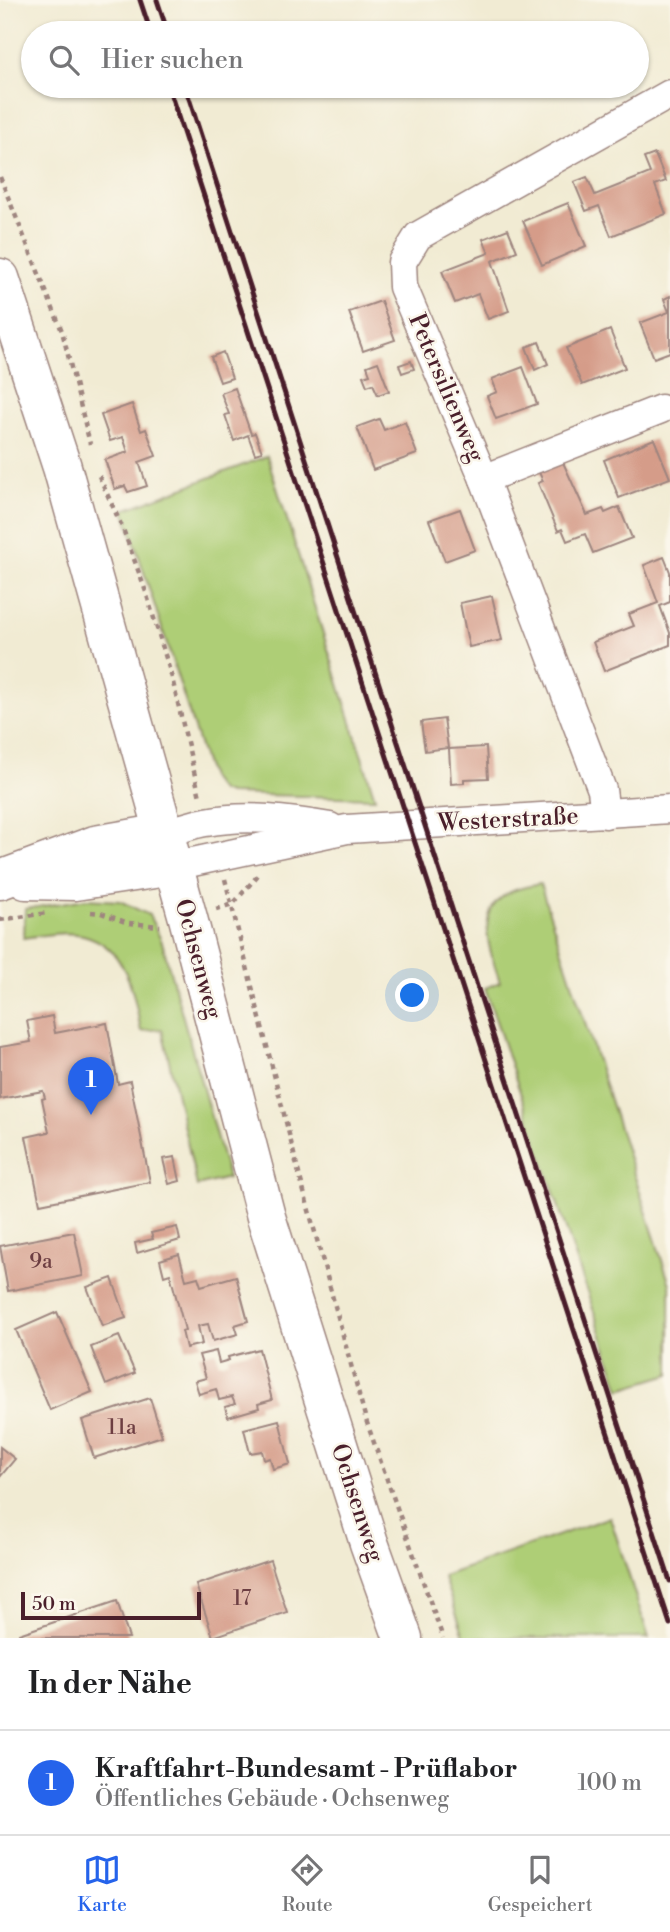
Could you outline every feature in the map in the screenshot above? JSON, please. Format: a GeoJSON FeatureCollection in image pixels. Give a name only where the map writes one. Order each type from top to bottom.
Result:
{"type":"FeatureCollection","features":[{"type":"Feature","properties":{"kind":"main road","name":"Ochsenweg"},"geometry":{"type":"LineString","coordinates":[[0,278],[62,467],[169,850],[266,1217],[369,1543],[403,1638]]}},
{"type":"Feature","properties":{"kind":"main road"},"geometry":{"type":"LineString","coordinates":[[3,880],[95,845],[169,850]]}},
{"type":"Feature","properties":{"kind":"street","name":"Petersilienweg"},"geometry":{"type":"LineString","coordinates":[[605,814],[602,790],[484,479],[403,287],[402,262],[418,236],[670,93]]}},
{"type":"Feature","properties":{"kind":"street"},"geometry":{"type":"LineString","coordinates":[[484,479],[661,409]]}},
{"type":"Feature","properties":{"kind":"street","name":"Westerstraße"},"geometry":{"type":"LineString","coordinates":[[169,850],[346,830],[670,809]]}},
{"type":"Feature","properties":{"kind":"street","name":"Westerstraße"},"geometry":{"type":"LineString","coordinates":[[169,850],[207,821],[283,819],[346,830]]}},
{"type":"Feature","properties":{"kind":"path"},"geometry":{"type":"LineString","coordinates":[[0,177],[62,331],[91,449]]}},
{"type":"Feature","properties":{"kind":"path"},"geometry":{"type":"LineString","coordinates":[[97,471],[123,529],[146,592],[172,678],[207,821]]}},
{"type":"Feature","properties":{"kind":"path"},"geometry":{"type":"LineString","coordinates":[[233,904],[298,1170],[366,1420],[443,1638]]}},
{"type":"Feature","properties":{"kind":"path"},"geometry":{"type":"LineString","coordinates":[[82,911],[101,913],[128,923],[161,926]]}},
{"type":"Feature","properties":{"kind":"path"},"geometry":{"type":"LineString","coordinates":[[0,920],[48,913]]}},
{"type":"Feature","properties":{"kind":"green space"},"geometry":{"type":"Polygon","coordinates":[[[267,456],[375,798],[229,794],[220,791],[210,778],[124,510],[267,456]]]}},
{"type":"Feature","properties":{"kind":"green space"},"geometry":{"type":"Polygon","coordinates":[[[540,884],[670,1285],[670,1374],[620,1389],[485,988],[500,982],[487,931],[492,908],[513,891],[540,884]]]}},
{"type":"Feature","properties":{"kind":"green space"},"geometry":{"type":"Polygon","coordinates":[[[86,899],[120,901],[149,915],[162,942],[228,1178],[197,1186],[162,1029],[141,1031],[126,973],[110,949],[98,941],[76,934],[24,938],[25,909],[86,899]]]}},
{"type":"Feature","properties":{"kind":"green space"},"geometry":{"type":"Polygon","coordinates":[[[610,1517],[649,1638],[465,1638],[443,1576],[610,1517]]]}},
{"type":"Feature","properties":{"kind":"building"},"geometry":{"type":"Polygon","coordinates":[[[655,154],[666,181],[655,185],[666,214],[611,236],[599,206],[586,211],[574,182],[587,177],[595,195],[650,173],[644,158],[655,154]]]}},
{"type":"Feature","properties":{"kind":"building"},"geometry":{"type":"Polygon","coordinates":[[[568,203],[586,246],[542,265],[523,221],[568,203]]]}},
{"type":"Feature","properties":{"kind":"building"},"geometry":{"type":"Polygon","coordinates":[[[508,229],[517,251],[492,261],[509,311],[488,319],[478,294],[455,303],[442,271],[489,253],[483,239],[508,229]]]}},
{"type":"Feature","properties":{"kind":"building"},"geometry":{"type":"Polygon","coordinates":[[[670,296],[670,352],[654,358],[640,323],[669,312],[664,299],[670,296]]]}},
{"type":"Feature","properties":{"kind":"building"},"geometry":{"type":"Polygon","coordinates":[[[381,301],[395,340],[363,351],[349,312],[381,301]]]}},
{"type":"Feature","properties":{"kind":"building"},"geometry":{"type":"Polygon","coordinates":[[[610,330],[625,368],[582,385],[566,348],[610,330]]]}},
{"type":"Feature","properties":{"kind":"building"},"geometry":{"type":"Polygon","coordinates":[[[539,342],[548,364],[535,370],[526,347],[539,342]]]}},
{"type":"Feature","properties":{"kind":"building"},"geometry":{"type":"Polygon","coordinates":[[[223,352],[232,378],[220,382],[211,357],[223,352]]]}},
{"type":"Feature","properties":{"kind":"building"},"geometry":{"type":"Polygon","coordinates":[[[411,361],[414,369],[402,373],[399,365],[411,361]]]}},
{"type":"Feature","properties":{"kind":"building"},"geometry":{"type":"Polygon","coordinates":[[[378,362],[389,391],[378,395],[373,384],[367,386],[363,376],[370,374],[367,366],[378,362]]]}},
{"type":"Feature","properties":{"kind":"building"},"geometry":{"type":"Polygon","coordinates":[[[523,367],[537,404],[496,419],[487,396],[497,392],[492,379],[523,367]]]}},
{"type":"Feature","properties":{"kind":"building"},"geometry":{"type":"Polygon","coordinates":[[[235,388],[251,434],[255,433],[262,452],[255,454],[248,435],[234,441],[225,415],[229,414],[221,393],[235,388]]]}},
{"type":"Feature","properties":{"kind":"building"},"geometry":{"type":"Polygon","coordinates":[[[132,404],[141,431],[146,429],[156,456],[139,462],[147,486],[128,492],[125,486],[115,489],[105,460],[128,452],[123,437],[110,441],[101,415],[132,404]]]}},
{"type":"Feature","properties":{"kind":"building"},"geometry":{"type":"Polygon","coordinates":[[[379,419],[384,430],[405,422],[417,454],[373,470],[357,427],[379,419]]]}},
{"type":"Feature","properties":{"kind":"building"},"geometry":{"type":"Polygon","coordinates":[[[654,439],[670,478],[619,498],[604,460],[654,439]]]}},
{"type":"Feature","properties":{"kind":"building"},"geometry":{"type":"Polygon","coordinates":[[[561,458],[587,515],[603,509],[605,513],[619,507],[632,538],[593,553],[585,534],[567,541],[562,529],[558,531],[538,483],[543,481],[537,468],[561,458]]]}},
{"type":"Feature","properties":{"kind":"building"},"geometry":{"type":"Polygon","coordinates":[[[460,509],[475,550],[445,561],[429,520],[460,509]]]}},
{"type":"Feature","properties":{"kind":"building"},"geometry":{"type":"Polygon","coordinates":[[[664,557],[670,572],[670,602],[660,606],[670,633],[670,645],[604,671],[593,642],[634,626],[629,614],[658,603],[644,565],[664,557]]]}},
{"type":"Feature","properties":{"kind":"building"},"geometry":{"type":"Polygon","coordinates":[[[492,596],[502,640],[469,647],[460,603],[492,596]]]}},
{"type":"Feature","properties":{"kind":"building"},"geometry":{"type":"Polygon","coordinates":[[[444,719],[448,748],[425,751],[421,722],[444,719]]]}},
{"type":"Feature","properties":{"kind":"building"},"geometry":{"type":"Polygon","coordinates":[[[486,747],[488,778],[464,779],[464,783],[451,784],[449,749],[486,747]]]}},
{"type":"Feature","properties":{"kind":"building"},"geometry":{"type":"Polygon","coordinates":[[[52,1016],[55,1033],[107,1023],[118,1084],[130,1081],[150,1182],[40,1204],[26,1137],[49,1132],[42,1099],[45,1098],[43,1091],[0,1099],[0,1047],[31,1042],[27,1021],[52,1016]]]}},
{"type":"Feature","properties":{"kind":"building"},"geometry":{"type":"Polygon","coordinates":[[[175,1157],[180,1181],[169,1184],[163,1159],[175,1157]]]}},
{"type":"Feature","properties":{"kind":"building"},"geometry":{"type":"Polygon","coordinates":[[[177,1227],[180,1240],[137,1253],[135,1243],[153,1239],[151,1233],[177,1227]]]}},
{"type":"Feature","properties":{"kind":"building"},"geometry":{"type":"Polygon","coordinates":[[[74,1232],[83,1276],[8,1291],[0,1246],[74,1232]]]}},
{"type":"Feature","properties":{"kind":"building"},"geometry":{"type":"Polygon","coordinates":[[[179,1254],[186,1280],[198,1277],[201,1286],[236,1276],[248,1321],[235,1325],[238,1334],[213,1341],[208,1324],[198,1326],[202,1344],[186,1348],[182,1331],[185,1330],[170,1274],[164,1276],[160,1260],[179,1254]]]}},
{"type":"Feature","properties":{"kind":"building"},"geometry":{"type":"Polygon","coordinates":[[[112,1278],[126,1318],[102,1326],[87,1287],[112,1278]]]}},
{"type":"Feature","properties":{"kind":"building"},"geometry":{"type":"Polygon","coordinates":[[[57,1312],[92,1392],[50,1410],[16,1330],[57,1312]]]}},
{"type":"Feature","properties":{"kind":"building"},"geometry":{"type":"Polygon","coordinates":[[[119,1336],[135,1373],[106,1385],[91,1347],[119,1336]]]}},
{"type":"Feature","properties":{"kind":"building"},"geometry":{"type":"Polygon","coordinates":[[[259,1349],[272,1400],[258,1404],[259,1408],[228,1417],[225,1407],[235,1404],[232,1397],[219,1400],[216,1389],[199,1394],[195,1381],[206,1378],[199,1355],[216,1351],[219,1363],[229,1360],[228,1357],[259,1349]]]}},
{"type":"Feature","properties":{"kind":"building"},"geometry":{"type":"Polygon","coordinates":[[[150,1398],[162,1436],[94,1458],[82,1420],[150,1398]]]}},
{"type":"Feature","properties":{"kind":"building"},"geometry":{"type":"Polygon","coordinates":[[[279,1420],[290,1464],[273,1469],[270,1458],[264,1460],[262,1451],[250,1453],[244,1429],[279,1420]]]}},
{"type":"Feature","properties":{"kind":"building"},"geometry":{"type":"Polygon","coordinates":[[[0,1447],[15,1459],[0,1477],[0,1447]]]}},
{"type":"Feature","properties":{"kind":"building"},"geometry":{"type":"Polygon","coordinates":[[[270,1560],[287,1612],[213,1637],[196,1585],[270,1560]]]}},
{"type":"Feature","properties":{"kind":"building"},"geometry":{"type":"Polygon","coordinates":[[[117,1601],[129,1638],[20,1638],[19,1634],[117,1601]]]}},
{"type":"Feature","properties":{"kind":"railway"},"geometry":{"type":"LineString","coordinates":[[140,0],[147,21]]}},
{"type":"Feature","properties":{"kind":"railway"},"geometry":{"type":"LineString","coordinates":[[157,0],[164,21]]}},
{"type":"Feature","properties":{"kind":"railway"},"geometry":{"type":"LineString","coordinates":[[172,98],[670,1624]]}},
{"type":"Feature","properties":{"kind":"railway"},"geometry":{"type":"LineString","coordinates":[[189,98],[670,1581]]}},
{"type":"Feature","properties":{"kind":"place","name":"Kraftfahrt-Bundesamt - Prüflabor"},"geometry":{"type":"Point","coordinates":[91,1115]}}]}
